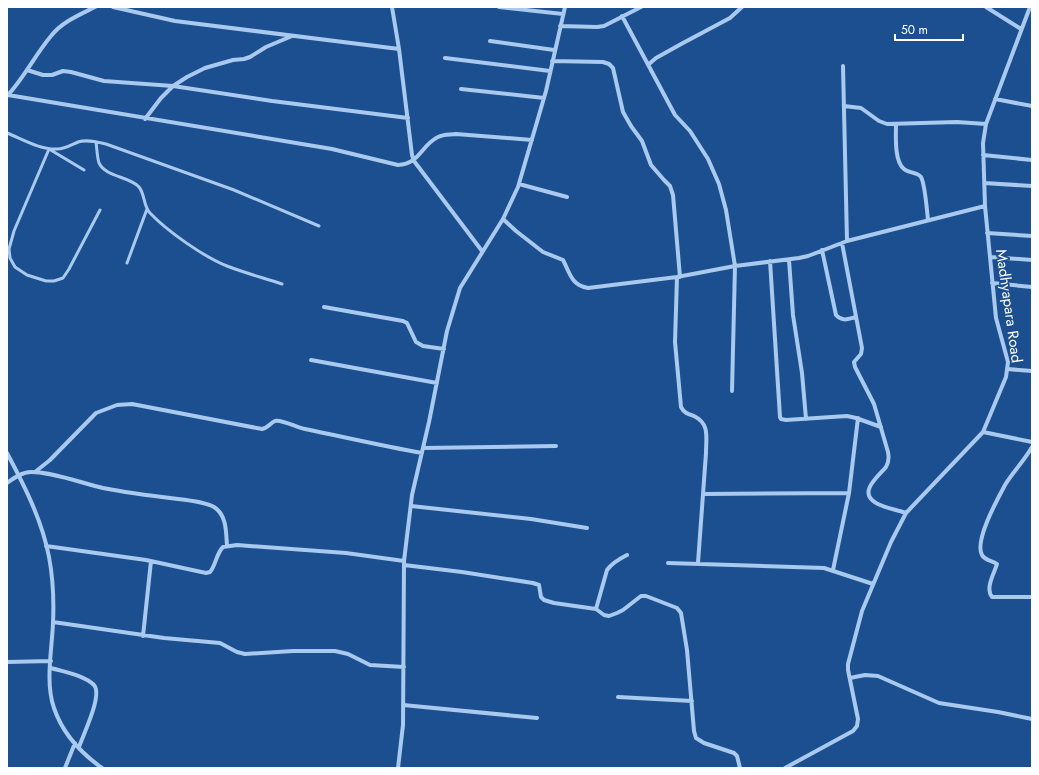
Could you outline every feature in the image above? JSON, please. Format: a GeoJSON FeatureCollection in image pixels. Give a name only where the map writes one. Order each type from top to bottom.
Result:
{"type":"FeatureCollection","features":[{"type":"Feature","properties":{"kind":"street"},"geometry":{"type":"LineString","coordinates":[[95,7],[72,18],[51,35],[7,96],[332,150],[398,165],[405,165],[414,161],[436,138],[444,135],[456,134],[532,140]]}},
{"type":"Feature","properties":{"kind":"street"},"geometry":{"type":"LineString","coordinates":[[113,7],[175,21],[249,29],[292,36],[399,49]]}},
{"type":"Feature","properties":{"kind":"street"},"geometry":{"type":"LineString","coordinates":[[392,7],[414,161],[482,251]]}},
{"type":"Feature","properties":{"kind":"street"},"geometry":{"type":"LineString","coordinates":[[499,7],[563,14]]}},
{"type":"Feature","properties":{"kind":"street"},"geometry":{"type":"LineString","coordinates":[[398,768],[403,725],[404,563],[411,506],[447,331],[460,288],[503,219],[519,184],[544,98],[565,7]]}},
{"type":"Feature","properties":{"kind":"street"},"geometry":{"type":"LineString","coordinates":[[560,26],[597,28],[604,26],[641,7]]}},
{"type":"Feature","properties":{"kind":"street"},"geometry":{"type":"LineString","coordinates":[[649,64],[656,58],[682,43],[730,18],[742,7]]}},
{"type":"Feature","properties":{"kind":"street"},"geometry":{"type":"LineString","coordinates":[[986,7],[1021,29]]}},
{"type":"Feature","properties":{"kind":"street","name":"Madhyapara Road"},"geometry":{"type":"LineString","coordinates":[[785,768],[853,731],[857,726],[858,719],[848,664],[862,611],[873,584],[891,542],[906,513],[983,432],[1006,377],[1008,362],[996,318],[987,233],[984,183],[984,132],[1030,7]]}},
{"type":"Feature","properties":{"kind":"street"},"geometry":{"type":"LineString","coordinates":[[622,16],[675,115],[690,131],[708,159],[719,184],[726,210],[735,266],[732,391]]}},
{"type":"Feature","properties":{"kind":"street"},"geometry":{"type":"LineString","coordinates":[[145,119],[161,98],[173,86],[187,77],[205,68],[232,60],[250,57],[266,47],[292,36]]}},
{"type":"Feature","properties":{"kind":"street"},"geometry":{"type":"LineString","coordinates":[[490,41],[554,50]]}},
{"type":"Feature","properties":{"kind":"street"},"geometry":{"type":"LineString","coordinates":[[445,58],[550,71]]}},
{"type":"Feature","properties":{"kind":"street"},"geometry":{"type":"LineString","coordinates":[[552,62],[603,62],[609,64],[613,68],[623,112],[642,141],[652,165],[670,186],[673,195],[678,277],[675,342],[681,407],[684,412],[700,419],[705,424],[706,453],[698,563]]}},
{"type":"Feature","properties":{"kind":"street"},"geometry":{"type":"LineString","coordinates":[[843,66],[845,242],[862,348],[861,354],[854,362],[855,367],[874,404],[889,460],[885,467],[875,477],[869,489],[869,494],[875,503],[906,513]]}},
{"type":"Feature","properties":{"kind":"street"},"geometry":{"type":"LineString","coordinates":[[27,70],[43,75],[52,75],[62,71],[71,72],[104,81],[173,86],[272,101],[408,118]]}},
{"type":"Feature","properties":{"kind":"street"},"geometry":{"type":"LineString","coordinates":[[461,89],[544,98]]}},
{"type":"Feature","properties":{"kind":"street"},"geometry":{"type":"LineString","coordinates":[[996,99],[1032,106]]}},
{"type":"Feature","properties":{"kind":"street"},"geometry":{"type":"LineString","coordinates":[[844,106],[861,108],[879,121],[887,124],[957,122],[986,124]]}},
{"type":"Feature","properties":{"kind":"street"},"geometry":{"type":"LineString","coordinates":[[896,124],[899,164],[905,170],[920,177],[924,189],[928,220]]}},
{"type":"Feature","properties":{"kind":"street"},"geometry":{"type":"LineString","coordinates":[[984,155],[1032,160]]}},
{"type":"Feature","properties":{"kind":"street"},"geometry":{"type":"LineString","coordinates":[[984,183],[1032,186]]}},
{"type":"Feature","properties":{"kind":"street"},"geometry":{"type":"LineString","coordinates":[[519,184],[567,197]]}},
{"type":"Feature","properties":{"kind":"street"},"geometry":{"type":"LineString","coordinates":[[503,219],[543,252],[563,260],[572,280],[580,287],[588,288],[678,277],[770,261],[789,260],[808,256],[845,242],[985,206]]}},
{"type":"Feature","properties":{"kind":"street"},"geometry":{"type":"LineString","coordinates":[[987,233],[1032,236]]}},
{"type":"Feature","properties":{"kind":"street"},"geometry":{"type":"LineString","coordinates":[[822,250],[836,315],[844,320],[856,317]]}},
{"type":"Feature","properties":{"kind":"street"},"geometry":{"type":"LineString","coordinates":[[990,257],[1032,260]]}},
{"type":"Feature","properties":{"kind":"street"},"geometry":{"type":"LineString","coordinates":[[789,260],[793,315],[802,372],[806,419]]}},
{"type":"Feature","properties":{"kind":"street"},"geometry":{"type":"LineString","coordinates":[[770,261],[781,419],[786,420],[847,416],[858,418],[881,427]]}},
{"type":"Feature","properties":{"kind":"street"},"geometry":{"type":"LineString","coordinates":[[992,283],[1032,287]]}},
{"type":"Feature","properties":{"kind":"street"},"geometry":{"type":"LineString","coordinates":[[324,307],[403,321],[407,323],[416,342],[423,346],[444,349]]}},
{"type":"Feature","properties":{"kind":"street"},"geometry":{"type":"LineString","coordinates":[[311,360],[437,383]]}},
{"type":"Feature","properties":{"kind":"street"},"geometry":{"type":"LineString","coordinates":[[1007,370],[1032,371]]}},
{"type":"Feature","properties":{"kind":"street"},"geometry":{"type":"LineString","coordinates":[[35,472],[50,460],[96,414],[117,405],[132,404],[262,429],[267,428],[275,421],[281,421],[301,428],[361,442],[422,453]]}},
{"type":"Feature","properties":{"kind":"street"},"geometry":{"type":"LineString","coordinates":[[833,570],[849,493],[858,418]]}},
{"type":"Feature","properties":{"kind":"street"},"geometry":{"type":"LineString","coordinates":[[983,432],[1032,442]]}},
{"type":"Feature","properties":{"kind":"street"},"geometry":{"type":"LineString","coordinates":[[423,448],[556,446]]}},
{"type":"Feature","properties":{"kind":"street"},"geometry":{"type":"LineString","coordinates":[[1032,447],[1006,484],[989,518],[980,547],[982,556],[997,564],[989,588],[989,593],[992,597],[1032,597]]}},
{"type":"Feature","properties":{"kind":"street"},"geometry":{"type":"LineString","coordinates":[[7,453],[27,493],[46,546],[52,583],[53,622],[50,668],[53,707],[68,736],[93,762],[102,768]]}},
{"type":"Feature","properties":{"kind":"street"},"geometry":{"type":"LineString","coordinates":[[7,483],[25,473],[35,472],[59,476],[103,488],[189,501],[214,507],[225,522],[227,546]]}},
{"type":"Feature","properties":{"kind":"street"},"geometry":{"type":"LineString","coordinates":[[703,494],[849,493]]}},
{"type":"Feature","properties":{"kind":"street"},"geometry":{"type":"LineString","coordinates":[[411,506],[531,519],[587,528]]}},
{"type":"Feature","properties":{"kind":"street"},"geometry":{"type":"LineString","coordinates":[[46,546],[151,561],[192,570],[210,572],[213,569],[215,559],[220,550],[227,546],[346,553],[533,583],[539,585],[541,596],[544,600],[554,603],[596,609],[604,615],[613,614],[624,610],[641,596],[646,596],[677,608],[681,613],[686,643],[694,731],[696,738],[704,743],[734,753],[737,756],[740,768]]}},
{"type":"Feature","properties":{"kind":"street"},"geometry":{"type":"LineString","coordinates":[[596,609],[607,570],[610,566],[627,555]]}},
{"type":"Feature","properties":{"kind":"street"},"geometry":{"type":"LineString","coordinates":[[143,636],[151,561]]}},
{"type":"Feature","properties":{"kind":"street"},"geometry":{"type":"LineString","coordinates":[[668,563],[824,568],[873,584]]}},
{"type":"Feature","properties":{"kind":"street"},"geometry":{"type":"LineString","coordinates":[[53,622],[143,636],[220,643],[236,652],[245,654],[293,650],[335,652],[348,654],[370,665],[404,667]]}},
{"type":"Feature","properties":{"kind":"street"},"geometry":{"type":"LineString","coordinates":[[7,662],[51,661]]}},
{"type":"Feature","properties":{"kind":"street"},"geometry":{"type":"LineString","coordinates":[[50,668],[83,678],[94,685],[97,690],[96,702],[79,747]]}},
{"type":"Feature","properties":{"kind":"street"},"geometry":{"type":"LineString","coordinates":[[850,678],[865,675],[878,676],[940,703],[998,712],[1032,720]]}},
{"type":"Feature","properties":{"kind":"street"},"geometry":{"type":"LineString","coordinates":[[618,696],[692,701]]}},
{"type":"Feature","properties":{"kind":"street"},"geometry":{"type":"LineString","coordinates":[[403,705],[537,718]]}},
{"type":"Feature","properties":{"kind":"street"},"geometry":{"type":"LineString","coordinates":[[65,768],[75,743]]}},
{"type":"Feature","properties":{"kind":"lane"},"geometry":{"type":"LineString","coordinates":[[7,133],[49,149],[84,170]]}},
{"type":"Feature","properties":{"kind":"lane"},"geometry":{"type":"LineString","coordinates":[[49,149],[59,150],[78,142],[87,141],[106,144],[234,190],[319,226]]}},
{"type":"Feature","properties":{"kind":"lane"},"geometry":{"type":"LineString","coordinates":[[96,142],[99,163],[103,169],[112,174],[130,180],[139,187],[147,210],[167,228],[206,256],[227,266],[282,284]]}},
{"type":"Feature","properties":{"kind":"lane"},"geometry":{"type":"LineString","coordinates":[[49,149],[14,231],[9,249],[10,258],[15,267],[27,275],[46,281],[54,281],[63,278],[100,210]]}},
{"type":"Feature","properties":{"kind":"lane"},"geometry":{"type":"LineString","coordinates":[[126,263],[147,210]]}}]}
